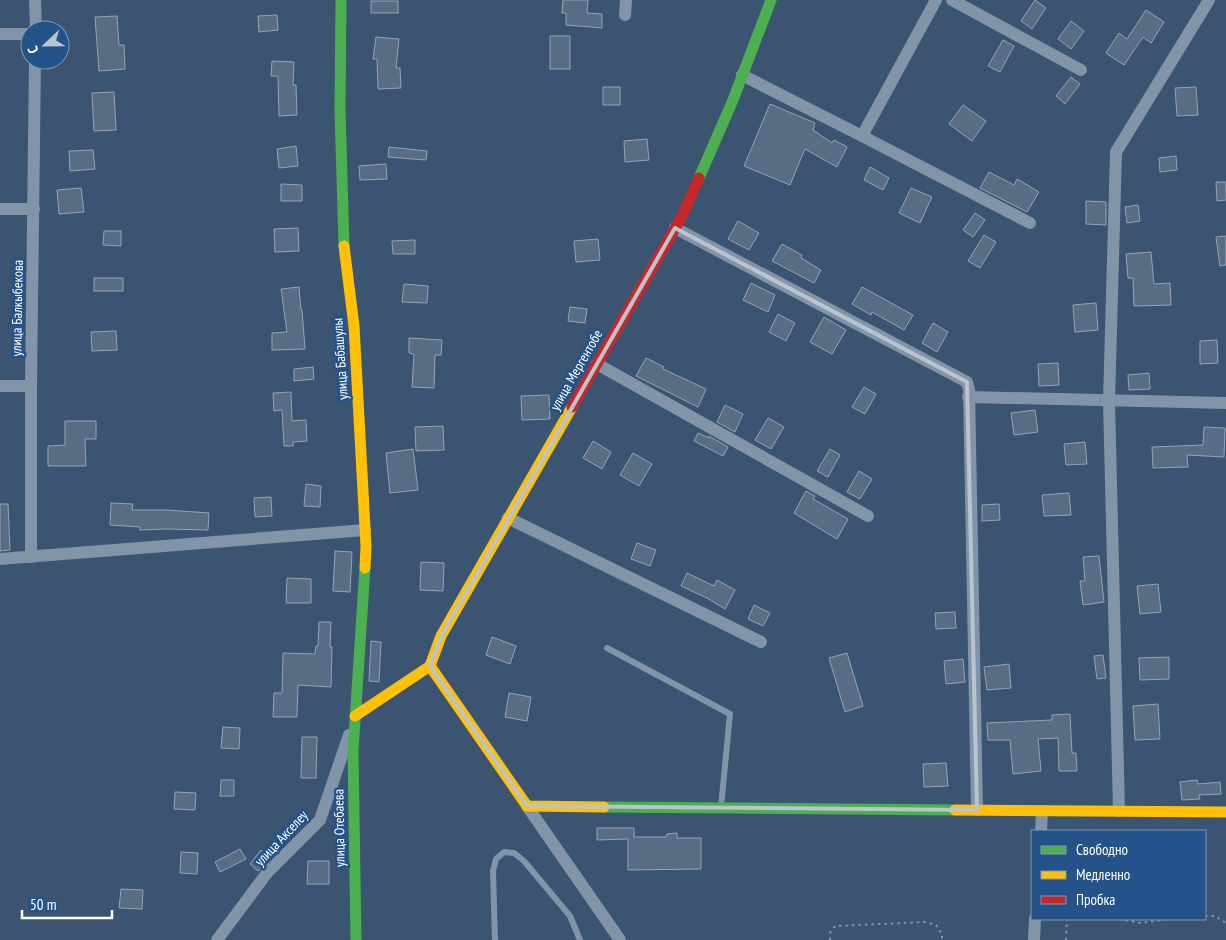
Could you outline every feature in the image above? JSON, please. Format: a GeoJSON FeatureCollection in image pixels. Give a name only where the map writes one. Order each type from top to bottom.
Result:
{"type":"FeatureCollection","features":[{"type":"Feature","properties":{"kind":"street"},"geometry":{"type":"LineString","coordinates":[[35,0],[36,20]]}},
{"type":"Feature","properties":{"kind":"street","name":"улица Бабашулы"},"geometry":{"type":"LineString","coordinates":[[341,0],[340,111],[343,240],[354,326],[366,546],[355,716]]}},
{"type":"Feature","properties":{"kind":"street"},"geometry":{"type":"LineString","coordinates":[[625,15],[626,0]]}},
{"type":"Feature","properties":{"kind":"street","name":"улица Мергентобе"},"geometry":{"type":"LineString","coordinates":[[430,666],[441,636],[675,228],[721,127],[771,0]]}},
{"type":"Feature","properties":{"kind":"street"},"geometry":{"type":"LineString","coordinates":[[862,136],[936,0]]}},
{"type":"Feature","properties":{"kind":"street"},"geometry":{"type":"LineString","coordinates":[[952,0],[1081,70]]}},
{"type":"Feature","properties":{"kind":"street"},"geometry":{"type":"LineString","coordinates":[[1119,811],[1109,401],[1116,152],[1209,0]]}},
{"type":"Feature","properties":{"kind":"street"},"geometry":{"type":"LineString","coordinates":[[0,34],[20,34]]}},
{"type":"Feature","properties":{"kind":"street","name":"улица Балкыбекова"},"geometry":{"type":"LineString","coordinates":[[31,557],[35,70]]}},
{"type":"Feature","properties":{"kind":"street"},"geometry":{"type":"LineString","coordinates":[[742,75],[1030,223]]}},
{"type":"Feature","properties":{"kind":"street"},"geometry":{"type":"LineString","coordinates":[[0,209],[34,209]]}},
{"type":"Feature","properties":{"kind":"street"},"geometry":{"type":"LineString","coordinates":[[675,228],[967,382],[969,390],[976,810]]}},
{"type":"Feature","properties":{"kind":"street"},"geometry":{"type":"LineString","coordinates":[[597,364],[868,516]]}},
{"type":"Feature","properties":{"kind":"street"},"geometry":{"type":"LineString","coordinates":[[0,386],[31,386]]}},
{"type":"Feature","properties":{"kind":"street"},"geometry":{"type":"LineString","coordinates":[[968,397],[1226,403]]}},
{"type":"Feature","properties":{"kind":"street"},"geometry":{"type":"LineString","coordinates":[[508,518],[761,642]]}},
{"type":"Feature","properties":{"kind":"street"},"geometry":{"type":"LineString","coordinates":[[0,559],[365,530]]}},
{"type":"Feature","properties":{"kind":"street"},"geometry":{"type":"LineString","coordinates":[[355,716],[430,666],[620,940]]}},
{"type":"Feature","properties":{"kind":"street","name":"улица Акселеу"},"geometry":{"type":"LineString","coordinates":[[217,940],[268,873],[320,820],[355,716]]}},
{"type":"Feature","properties":{"kind":"street","name":"улица Отебаева"},"geometry":{"type":"LineString","coordinates":[[355,716],[353,770],[356,940]]}},
{"type":"Feature","properties":{"kind":"street"},"geometry":{"type":"LineString","coordinates":[[528,806],[1226,812]]}},
{"type":"Feature","properties":{"kind":"street"},"geometry":{"type":"LineString","coordinates":[[1041,830],[1042,811]]}},
{"type":"Feature","properties":{"kind":"street"},"geometry":{"type":"LineString","coordinates":[[1034,940],[1035,920]]}},
{"type":"Feature","properties":{"kind":"lane"},"geometry":{"type":"LineString","coordinates":[[607,648],[730,714],[720,808]]}},
{"type":"Feature","properties":{"kind":"lane"},"geometry":{"type":"LineString","coordinates":[[495,940],[493,870],[496,859],[504,852],[514,853],[524,860],[570,916],[580,940]]}},
{"type":"Feature","properties":{"kind":"path"},"geometry":{"type":"LineString","coordinates":[[1206,916],[1215,916],[1226,923]]}},
{"type":"Feature","properties":{"kind":"path"},"geometry":{"type":"LineString","coordinates":[[1066,940],[1067,920]]}},
{"type":"Feature","properties":{"kind":"path"},"geometry":{"type":"LineString","coordinates":[[1124,920],[1141,923],[1161,920]]}},
{"type":"Feature","properties":{"kind":"path"},"geometry":{"type":"LineString","coordinates":[[830,940],[830,933],[835,926],[926,922],[936,925],[942,934],[942,940]]}},
{"type":"Feature","properties":{"kind":"highlighted area"},"geometry":{"type":"Polygon","coordinates":[[[675,228],[967,382],[977,810],[527,806],[430,666],[441,636],[675,228]]]}},
{"type":"Feature","properties":{"kind":"building"},"geometry":{"type":"Polygon","coordinates":[[[563,0],[588,0],[587,13],[602,14],[602,28],[566,25],[566,13],[562,13],[563,0]]]}},
{"type":"Feature","properties":{"kind":"building"},"geometry":{"type":"Polygon","coordinates":[[[1035,0],[1046,8],[1032,29],[1021,21],[1035,0]]]}},
{"type":"Feature","properties":{"kind":"building"},"geometry":{"type":"Polygon","coordinates":[[[371,1],[398,1],[398,13],[371,13],[371,1]]]}},
{"type":"Feature","properties":{"kind":"building"},"geometry":{"type":"Polygon","coordinates":[[[1146,10],[1164,22],[1151,43],[1143,37],[1124,65],[1106,53],[1119,33],[1127,39],[1146,10]]]}},
{"type":"Feature","properties":{"kind":"building"},"geometry":{"type":"Polygon","coordinates":[[[277,15],[278,30],[259,32],[258,16],[277,15]]]}},
{"type":"Feature","properties":{"kind":"building"},"geometry":{"type":"Polygon","coordinates":[[[117,16],[119,45],[124,45],[125,69],[99,71],[95,17],[117,16]]]}},
{"type":"Feature","properties":{"kind":"building"},"geometry":{"type":"Polygon","coordinates":[[[1071,21],[1084,31],[1071,49],[1058,39],[1071,21]]]}},
{"type":"Feature","properties":{"kind":"building"},"geometry":{"type":"Polygon","coordinates":[[[550,36],[570,36],[570,69],[550,69],[550,36]]]}},
{"type":"Feature","properties":{"kind":"building"},"geometry":{"type":"Polygon","coordinates":[[[376,37],[399,39],[396,68],[400,68],[401,88],[378,89],[377,59],[373,59],[376,37]]]}},
{"type":"Feature","properties":{"kind":"building"},"geometry":{"type":"Polygon","coordinates":[[[1003,40],[1014,46],[1000,72],[988,66],[1003,40]]]}},
{"type":"Feature","properties":{"kind":"building"},"geometry":{"type":"Polygon","coordinates":[[[272,61],[294,62],[293,85],[296,85],[297,115],[279,116],[278,76],[271,76],[272,61]]]}},
{"type":"Feature","properties":{"kind":"building"},"geometry":{"type":"Polygon","coordinates":[[[1071,77],[1080,84],[1065,104],[1056,96],[1071,77]]]}},
{"type":"Feature","properties":{"kind":"building"},"geometry":{"type":"Polygon","coordinates":[[[603,87],[620,87],[620,105],[603,105],[603,87]]]}},
{"type":"Feature","properties":{"kind":"building"},"geometry":{"type":"Polygon","coordinates":[[[1196,87],[1198,115],[1177,116],[1175,88],[1196,87]]]}},
{"type":"Feature","properties":{"kind":"building"},"geometry":{"type":"Polygon","coordinates":[[[114,92],[116,130],[94,131],[92,93],[114,92]]]}},
{"type":"Feature","properties":{"kind":"building"},"geometry":{"type":"Polygon","coordinates":[[[770,104],[815,123],[813,130],[832,143],[834,140],[847,147],[837,167],[805,149],[790,185],[744,166],[770,104]]]}},
{"type":"Feature","properties":{"kind":"building"},"geometry":{"type":"Polygon","coordinates":[[[963,105],[986,121],[972,141],[949,124],[963,105]]]}},
{"type":"Feature","properties":{"kind":"building"},"geometry":{"type":"Polygon","coordinates":[[[647,139],[649,160],[625,162],[624,141],[647,139]]]}},
{"type":"Feature","properties":{"kind":"building"},"geometry":{"type":"Polygon","coordinates":[[[296,146],[298,166],[279,168],[277,149],[296,146]]]}},
{"type":"Feature","properties":{"kind":"building"},"geometry":{"type":"Polygon","coordinates":[[[389,147],[427,151],[426,160],[388,157],[389,147]]]}},
{"type":"Feature","properties":{"kind":"building"},"geometry":{"type":"Polygon","coordinates":[[[93,150],[95,169],[70,171],[69,151],[93,150]]]}},
{"type":"Feature","properties":{"kind":"building"},"geometry":{"type":"Polygon","coordinates":[[[1176,156],[1177,170],[1160,172],[1159,158],[1176,156]]]}},
{"type":"Feature","properties":{"kind":"building"},"geometry":{"type":"Polygon","coordinates":[[[386,164],[387,179],[360,180],[359,166],[386,164]]]}},
{"type":"Feature","properties":{"kind":"building"},"geometry":{"type":"Polygon","coordinates":[[[870,167],[889,178],[883,190],[864,180],[870,167]]]}},
{"type":"Feature","properties":{"kind":"building"},"geometry":{"type":"Polygon","coordinates":[[[989,172],[1014,185],[1017,179],[1039,192],[1027,212],[980,188],[989,172]]]}},
{"type":"Feature","properties":{"kind":"building"},"geometry":{"type":"Polygon","coordinates":[[[1216,182],[1226,182],[1226,200],[1217,201],[1216,182]]]}},
{"type":"Feature","properties":{"kind":"building"},"geometry":{"type":"Polygon","coordinates":[[[281,184],[302,185],[302,201],[281,201],[281,184]]]}},
{"type":"Feature","properties":{"kind":"building"},"geometry":{"type":"Polygon","coordinates":[[[81,188],[84,212],[59,214],[57,190],[81,188]]]}},
{"type":"Feature","properties":{"kind":"building"},"geometry":{"type":"Polygon","coordinates":[[[911,188],[932,197],[920,223],[899,213],[911,188]]]}},
{"type":"Feature","properties":{"kind":"building"},"geometry":{"type":"Polygon","coordinates":[[[1086,201],[1106,202],[1106,225],[1086,224],[1086,201]]]}},
{"type":"Feature","properties":{"kind":"building"},"geometry":{"type":"Polygon","coordinates":[[[1138,205],[1140,221],[1127,223],[1125,207],[1138,205]]]}},
{"type":"Feature","properties":{"kind":"building"},"geometry":{"type":"Polygon","coordinates":[[[975,213],[985,220],[973,237],[963,230],[975,213]]]}},
{"type":"Feature","properties":{"kind":"building"},"geometry":{"type":"Polygon","coordinates":[[[738,221],[759,233],[749,250],[728,239],[738,221]]]}},
{"type":"Feature","properties":{"kind":"building"},"geometry":{"type":"Polygon","coordinates":[[[298,228],[299,251],[275,252],[274,229],[298,228]]]}},
{"type":"Feature","properties":{"kind":"building"},"geometry":{"type":"Polygon","coordinates":[[[104,231],[121,231],[121,246],[103,245],[104,231]]]}},
{"type":"Feature","properties":{"kind":"building"},"geometry":{"type":"Polygon","coordinates":[[[984,235],[996,242],[980,268],[968,261],[984,235]]]}},
{"type":"Feature","properties":{"kind":"building"},"geometry":{"type":"Polygon","coordinates":[[[1226,236],[1226,265],[1220,266],[1216,237],[1226,236]]]}},
{"type":"Feature","properties":{"kind":"building"},"geometry":{"type":"Polygon","coordinates":[[[598,239],[600,260],[576,262],[574,241],[598,239]]]}},
{"type":"Feature","properties":{"kind":"building"},"geometry":{"type":"Polygon","coordinates":[[[415,240],[415,254],[393,254],[392,241],[415,240]]]}},
{"type":"Feature","properties":{"kind":"building"},"geometry":{"type":"Polygon","coordinates":[[[782,244],[802,255],[801,258],[821,270],[814,283],[772,261],[782,244]]]}},
{"type":"Feature","properties":{"kind":"building"},"geometry":{"type":"Polygon","coordinates":[[[1151,252],[1154,284],[1170,283],[1171,305],[1134,306],[1133,278],[1128,278],[1126,254],[1151,252]]]}},
{"type":"Feature","properties":{"kind":"building"},"geometry":{"type":"Polygon","coordinates":[[[94,278],[123,278],[123,291],[94,291],[94,278]]]}},
{"type":"Feature","properties":{"kind":"building"},"geometry":{"type":"Polygon","coordinates":[[[751,283],[775,295],[768,312],[743,300],[751,283]]]}},
{"type":"Feature","properties":{"kind":"building"},"geometry":{"type":"Polygon","coordinates":[[[404,284],[428,286],[427,303],[402,302],[404,284]]]}},
{"type":"Feature","properties":{"kind":"building"},"geometry":{"type":"Polygon","coordinates":[[[299,287],[305,349],[272,350],[272,333],[287,332],[281,289],[299,287]]]}},
{"type":"Feature","properties":{"kind":"building"},"geometry":{"type":"Polygon","coordinates":[[[862,287],[913,315],[904,330],[872,312],[871,315],[852,304],[862,287]]]}},
{"type":"Feature","properties":{"kind":"building"},"geometry":{"type":"Polygon","coordinates":[[[1096,303],[1098,330],[1075,332],[1073,305],[1096,303]]]}},
{"type":"Feature","properties":{"kind":"building"},"geometry":{"type":"Polygon","coordinates":[[[570,307],[587,309],[585,323],[568,321],[570,307]]]}},
{"type":"Feature","properties":{"kind":"building"},"geometry":{"type":"Polygon","coordinates":[[[778,314],[795,323],[786,341],[769,332],[778,314]]]}},
{"type":"Feature","properties":{"kind":"building"},"geometry":{"type":"Polygon","coordinates":[[[824,317],[846,330],[832,354],[810,342],[824,317]]]}},
{"type":"Feature","properties":{"kind":"building"},"geometry":{"type":"Polygon","coordinates":[[[933,323],[948,332],[937,352],[922,343],[933,323]]]}},
{"type":"Feature","properties":{"kind":"building"},"geometry":{"type":"Polygon","coordinates":[[[116,331],[117,350],[92,351],[91,332],[116,331]]]}},
{"type":"Feature","properties":{"kind":"building"},"geometry":{"type":"Polygon","coordinates":[[[409,338],[442,340],[441,355],[435,355],[434,388],[412,387],[414,354],[409,353],[409,338]]]}},
{"type":"Feature","properties":{"kind":"building"},"geometry":{"type":"Polygon","coordinates":[[[1217,340],[1218,363],[1200,364],[1200,341],[1217,340]]]}},
{"type":"Feature","properties":{"kind":"building"},"geometry":{"type":"Polygon","coordinates":[[[646,358],[664,367],[663,369],[706,389],[698,407],[636,376],[646,358]]]}},
{"type":"Feature","properties":{"kind":"building"},"geometry":{"type":"Polygon","coordinates":[[[1058,363],[1059,385],[1039,386],[1038,364],[1058,363]]]}},
{"type":"Feature","properties":{"kind":"building"},"geometry":{"type":"Polygon","coordinates":[[[313,367],[314,379],[294,381],[294,369],[313,367]]]}},
{"type":"Feature","properties":{"kind":"building"},"geometry":{"type":"Polygon","coordinates":[[[1149,373],[1150,389],[1129,390],[1128,375],[1149,373]]]}},
{"type":"Feature","properties":{"kind":"building"},"geometry":{"type":"Polygon","coordinates":[[[864,387],[876,394],[865,414],[852,407],[864,387]]]}},
{"type":"Feature","properties":{"kind":"building"},"geometry":{"type":"Polygon","coordinates":[[[291,392],[292,421],[306,420],[307,441],[293,442],[293,446],[284,446],[282,410],[274,411],[273,393],[291,392]]]}},
{"type":"Feature","properties":{"kind":"building"},"geometry":{"type":"Polygon","coordinates":[[[549,395],[550,419],[522,420],[521,396],[549,395]]]}},
{"type":"Feature","properties":{"kind":"building"},"geometry":{"type":"Polygon","coordinates":[[[725,405],[743,414],[735,432],[717,422],[725,405]]]}},
{"type":"Feature","properties":{"kind":"building"},"geometry":{"type":"Polygon","coordinates":[[[1035,410],[1038,432],[1014,435],[1011,413],[1035,410]]]}},
{"type":"Feature","properties":{"kind":"building"},"geometry":{"type":"Polygon","coordinates":[[[768,418],[784,427],[771,449],[755,440],[768,418]]]}},
{"type":"Feature","properties":{"kind":"building"},"geometry":{"type":"Polygon","coordinates":[[[65,421],[96,421],[96,439],[85,439],[86,466],[48,466],[48,446],[65,445],[65,421]]]}},
{"type":"Feature","properties":{"kind":"building"},"geometry":{"type":"Polygon","coordinates":[[[443,426],[444,450],[416,451],[415,427],[443,426]]]}},
{"type":"Feature","properties":{"kind":"building"},"geometry":{"type":"Polygon","coordinates":[[[1204,427],[1225,428],[1224,457],[1187,455],[1188,467],[1153,468],[1152,447],[1203,445],[1204,427]]]}},
{"type":"Feature","properties":{"kind":"building"},"geometry":{"type":"Polygon","coordinates":[[[698,433],[709,438],[709,436],[728,447],[723,456],[694,441],[698,433]]]}},
{"type":"Feature","properties":{"kind":"building"},"geometry":{"type":"Polygon","coordinates":[[[593,441],[611,452],[602,469],[583,458],[593,441]]]}},
{"type":"Feature","properties":{"kind":"building"},"geometry":{"type":"Polygon","coordinates":[[[1085,442],[1087,464],[1066,465],[1064,444],[1085,442]]]}},
{"type":"Feature","properties":{"kind":"building"},"geometry":{"type":"Polygon","coordinates":[[[413,449],[418,490],[390,493],[386,453],[413,449]]]}},
{"type":"Feature","properties":{"kind":"building"},"geometry":{"type":"Polygon","coordinates":[[[830,449],[840,455],[828,477],[817,471],[830,449]]]}},
{"type":"Feature","properties":{"kind":"building"},"geometry":{"type":"Polygon","coordinates":[[[633,453],[652,464],[639,486],[620,475],[633,453]]]}},
{"type":"Feature","properties":{"kind":"building"},"geometry":{"type":"Polygon","coordinates":[[[859,471],[872,479],[860,499],[847,492],[859,471]]]}},
{"type":"Feature","properties":{"kind":"building"},"geometry":{"type":"Polygon","coordinates":[[[306,484],[321,486],[320,507],[304,506],[306,484]]]}},
{"type":"Feature","properties":{"kind":"building"},"geometry":{"type":"Polygon","coordinates":[[[806,491],[815,496],[813,499],[848,519],[837,539],[794,513],[806,491]]]}},
{"type":"Feature","properties":{"kind":"building"},"geometry":{"type":"Polygon","coordinates":[[[1069,493],[1071,515],[1044,516],[1042,495],[1069,493]]]}},
{"type":"Feature","properties":{"kind":"building"},"geometry":{"type":"Polygon","coordinates":[[[271,497],[272,516],[255,517],[254,498],[271,497]]]}},
{"type":"Feature","properties":{"kind":"building"},"geometry":{"type":"Polygon","coordinates":[[[111,503],[133,504],[132,510],[209,513],[208,530],[140,530],[140,527],[110,525],[111,503]]]}},
{"type":"Feature","properties":{"kind":"building"},"geometry":{"type":"Polygon","coordinates":[[[0,504],[8,504],[10,550],[0,551],[0,504]]]}},
{"type":"Feature","properties":{"kind":"building"},"geometry":{"type":"Polygon","coordinates":[[[999,504],[1000,520],[982,521],[982,505],[999,504]]]}},
{"type":"Feature","properties":{"kind":"building"},"geometry":{"type":"Polygon","coordinates":[[[637,543],[656,550],[650,566],[631,559],[637,543]]]}},
{"type":"Feature","properties":{"kind":"building"},"geometry":{"type":"Polygon","coordinates":[[[335,551],[352,552],[350,592],[333,591],[335,551]]]}},
{"type":"Feature","properties":{"kind":"building"},"geometry":{"type":"Polygon","coordinates":[[[1099,556],[1104,602],[1083,605],[1080,581],[1085,581],[1083,557],[1099,556]]]}},
{"type":"Feature","properties":{"kind":"building"},"geometry":{"type":"Polygon","coordinates":[[[421,562],[444,563],[443,591],[420,590],[421,562]]]}},
{"type":"Feature","properties":{"kind":"building"},"geometry":{"type":"Polygon","coordinates":[[[687,573],[714,586],[717,580],[735,590],[725,609],[681,586],[687,573]]]}},
{"type":"Feature","properties":{"kind":"building"},"geometry":{"type":"Polygon","coordinates":[[[287,578],[311,579],[311,603],[286,603],[287,578]]]}},
{"type":"Feature","properties":{"kind":"building"},"geometry":{"type":"Polygon","coordinates":[[[1158,584],[1161,612],[1140,614],[1137,586],[1158,584]]]}},
{"type":"Feature","properties":{"kind":"building"},"geometry":{"type":"Polygon","coordinates":[[[754,605],[770,613],[763,626],[748,619],[754,605]]]}},
{"type":"Feature","properties":{"kind":"building"},"geometry":{"type":"Polygon","coordinates":[[[955,612],[956,628],[936,629],[935,613],[955,612]]]}},
{"type":"Feature","properties":{"kind":"building"},"geometry":{"type":"Polygon","coordinates":[[[319,622],[331,622],[331,687],[298,685],[297,717],[273,717],[274,693],[282,693],[283,653],[315,654],[316,646],[318,646],[319,622]]]}},
{"type":"Feature","properties":{"kind":"building"},"geometry":{"type":"Polygon","coordinates":[[[492,637],[516,646],[510,664],[486,655],[492,637]]]}},
{"type":"Feature","properties":{"kind":"building"},"geometry":{"type":"Polygon","coordinates":[[[371,641],[381,642],[379,682],[369,681],[371,641]]]}},
{"type":"Feature","properties":{"kind":"building"},"geometry":{"type":"Polygon","coordinates":[[[847,653],[863,706],[845,712],[829,658],[847,653]]]}},
{"type":"Feature","properties":{"kind":"building"},"geometry":{"type":"Polygon","coordinates":[[[1103,655],[1106,678],[1097,679],[1094,656],[1103,655]]]}},
{"type":"Feature","properties":{"kind":"building"},"geometry":{"type":"Polygon","coordinates":[[[1169,657],[1169,679],[1140,680],[1139,658],[1169,657]]]}},
{"type":"Feature","properties":{"kind":"building"},"geometry":{"type":"Polygon","coordinates":[[[963,659],[965,682],[946,684],[944,661],[963,659]]]}},
{"type":"Feature","properties":{"kind":"building"},"geometry":{"type":"Polygon","coordinates":[[[1009,664],[1011,688],[987,690],[984,667],[1009,664]]]}},
{"type":"Feature","properties":{"kind":"building"},"geometry":{"type":"Polygon","coordinates":[[[509,693],[531,697],[527,721],[505,717],[509,693]]]}},
{"type":"Feature","properties":{"kind":"building"},"geometry":{"type":"Polygon","coordinates":[[[1158,704],[1160,739],[1135,740],[1133,706],[1158,704]]]}},
{"type":"Feature","properties":{"kind":"building"},"geometry":{"type":"Polygon","coordinates":[[[1070,714],[1072,753],[1076,753],[1077,771],[1059,771],[1058,738],[1038,739],[1041,771],[1013,774],[1010,740],[988,740],[987,723],[1052,720],[1052,715],[1070,714]]]}},
{"type":"Feature","properties":{"kind":"building"},"geometry":{"type":"Polygon","coordinates":[[[223,727],[240,728],[239,749],[221,748],[223,727]]]}},
{"type":"Feature","properties":{"kind":"building"},"geometry":{"type":"Polygon","coordinates":[[[302,737],[317,737],[316,778],[301,778],[302,737]]]}},
{"type":"Feature","properties":{"kind":"building"},"geometry":{"type":"Polygon","coordinates":[[[946,763],[948,786],[924,787],[923,764],[946,763]]]}},
{"type":"Feature","properties":{"kind":"building"},"geometry":{"type":"Polygon","coordinates":[[[221,780],[234,780],[234,796],[220,796],[221,780]]]}},
{"type":"Feature","properties":{"kind":"building"},"geometry":{"type":"Polygon","coordinates":[[[1197,780],[1198,784],[1220,782],[1221,794],[1199,795],[1200,799],[1182,800],[1180,782],[1197,780]]]}},
{"type":"Feature","properties":{"kind":"building"},"geometry":{"type":"Polygon","coordinates":[[[175,792],[196,793],[195,810],[174,809],[175,792]]]}},
{"type":"Feature","properties":{"kind":"building"},"geometry":{"type":"Polygon","coordinates":[[[597,828],[634,828],[634,837],[666,837],[667,834],[677,833],[677,838],[701,838],[701,869],[628,870],[628,839],[597,840],[597,828]]]}},
{"type":"Feature","properties":{"kind":"building"},"geometry":{"type":"Polygon","coordinates":[[[240,849],[246,859],[220,872],[215,862],[240,849]]]}},
{"type":"Feature","properties":{"kind":"building"},"geometry":{"type":"Polygon","coordinates":[[[261,850],[270,858],[258,871],[250,864],[261,850]]]}},
{"type":"Feature","properties":{"kind":"building"},"geometry":{"type":"Polygon","coordinates":[[[181,852],[198,853],[197,874],[180,873],[181,852]]]}},
{"type":"Feature","properties":{"kind":"building"},"geometry":{"type":"Polygon","coordinates":[[[308,861],[329,861],[329,884],[307,884],[308,861]]]}},
{"type":"Feature","properties":{"kind":"building"},"geometry":{"type":"Polygon","coordinates":[[[121,889],[143,890],[142,909],[119,908],[121,889]]]}},
{"type":"Feature","properties":{"kind":"traffic: fast"},"geometry":{"type":"LineString","coordinates":[[341,0],[340,111],[344,246]]}},
{"type":"Feature","properties":{"kind":"traffic: fast"},"geometry":{"type":"LineString","coordinates":[[699,178],[733,100],[771,0]]}},
{"type":"Feature","properties":{"kind":"traffic: fast"},"geometry":{"type":"LineString","coordinates":[[356,940],[353,751],[365,568]]}},
{"type":"Feature","properties":{"kind":"traffic: fast"},"geometry":{"type":"LineString","coordinates":[[604,807],[955,810]]}},
{"type":"Feature","properties":{"kind":"traffic: slow"},"geometry":{"type":"LineString","coordinates":[[344,246],[354,326],[366,546],[365,568]]}},
{"type":"Feature","properties":{"kind":"traffic: slow"},"geometry":{"type":"LineString","coordinates":[[355,716],[430,666],[441,636],[572,407]]}},
{"type":"Feature","properties":{"kind":"traffic: slow"},"geometry":{"type":"LineString","coordinates":[[430,666],[527,806],[604,807]]}},
{"type":"Feature","properties":{"kind":"traffic: slow"},"geometry":{"type":"LineString","coordinates":[[955,810],[1226,812]]}},
{"type":"Feature","properties":{"kind":"traffic: jam"},"geometry":{"type":"LineString","coordinates":[[572,407],[681,218],[699,178]]}}]}
